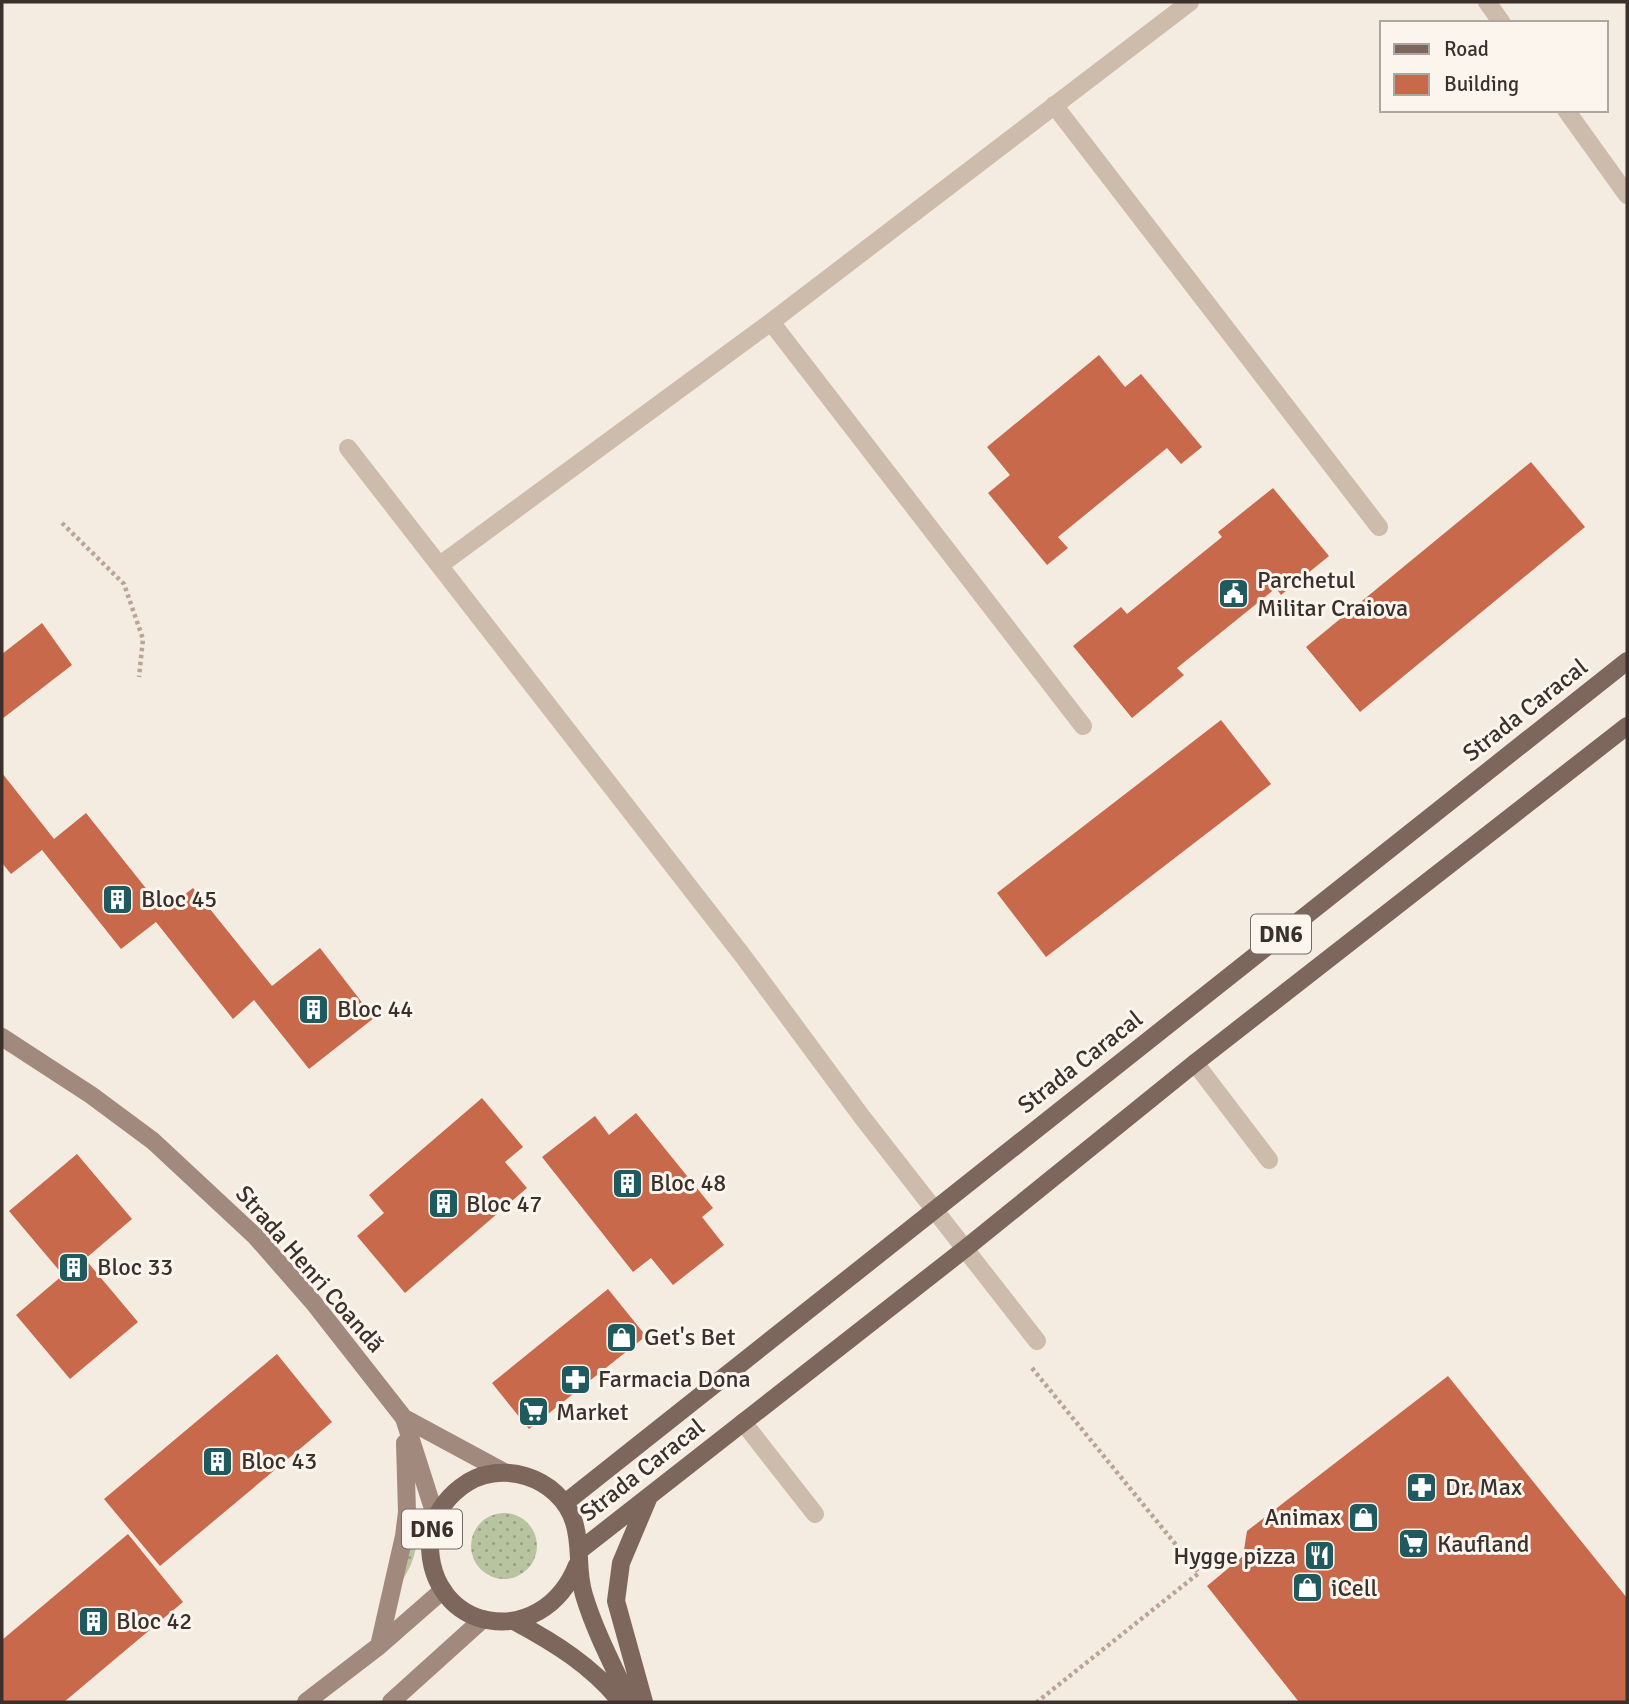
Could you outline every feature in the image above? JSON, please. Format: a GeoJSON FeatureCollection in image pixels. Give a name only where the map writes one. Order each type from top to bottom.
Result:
{"type":"FeatureCollection","features":[{"type":"Feature","properties":{"kind":"main road","name":"Strada Caracal"},"geometry":{"type":"LineString","coordinates":[[565,1503],[1627,661]]}},
{"type":"Feature","properties":{"kind":"main road","name":"Strada Caracal"},"geometry":{"type":"LineString","coordinates":[[578,1558],[649,1496],[966,1248],[1195,1063],[1627,726]]}},
{"type":"Feature","properties":{"kind":"main road","name":"DN6"},"geometry":{"type":"LineString","coordinates":[[565,1503],[538,1480],[504,1472],[483,1476],[463,1485],[447,1499],[436,1518],[430,1555],[443,1590],[461,1608],[483,1619],[514,1621],[547,1608],[570,1581],[578,1558]]}},
{"type":"Feature","properties":{"kind":"main road"},"geometry":{"type":"LineString","coordinates":[[645,1702],[616,1601],[621,1563],[649,1496]]}},
{"type":"Feature","properties":{"kind":"main road"},"geometry":{"type":"LineString","coordinates":[[565,1503],[575,1526],[578,1558],[593,1622],[630,1702]]}},
{"type":"Feature","properties":{"kind":"main road"},"geometry":{"type":"LineString","coordinates":[[514,1621],[569,1653],[607,1684],[621,1702]]}},
{"type":"Feature","properties":{"kind":"street","name":"Strada Henri Coandă"},"geometry":{"type":"LineString","coordinates":[[2,1037],[143,1133],[256,1237],[404,1418],[436,1518]]}},
{"type":"Feature","properties":{"kind":"street","name":"Strada Henri Coandă"},"geometry":{"type":"LineString","coordinates":[[404,1418],[504,1472]]}},
{"type":"Feature","properties":{"kind":"street"},"geometry":{"type":"LineString","coordinates":[[379,1646],[395,1583],[407,1512],[404,1418]]}},
{"type":"Feature","properties":{"kind":"street"},"geometry":{"type":"LineString","coordinates":[[306,1702],[379,1646],[443,1590]]}},
{"type":"Feature","properties":{"kind":"street"},"geometry":{"type":"LineString","coordinates":[[391,1702],[483,1619]]}},
{"type":"Feature","properties":{"kind":"lane"},"geometry":{"type":"LineString","coordinates":[[440,565],[771,322],[1190,2]]}},
{"type":"Feature","properties":{"kind":"lane"},"geometry":{"type":"LineString","coordinates":[[1487,2],[1501,21]]}},
{"type":"Feature","properties":{"kind":"lane"},"geometry":{"type":"LineString","coordinates":[[1054,105],[1379,527]]}},
{"type":"Feature","properties":{"kind":"lane"},"geometry":{"type":"LineString","coordinates":[[1567,112],[1627,195]]}},
{"type":"Feature","properties":{"kind":"lane"},"geometry":{"type":"LineString","coordinates":[[771,322],[1083,726]]}},
{"type":"Feature","properties":{"kind":"lane"},"geometry":{"type":"LineString","coordinates":[[348,448],[1037,1341]]}},
{"type":"Feature","properties":{"kind":"lane"},"geometry":{"type":"LineString","coordinates":[[1195,1063],[1269,1160]]}},
{"type":"Feature","properties":{"kind":"lane"},"geometry":{"type":"LineString","coordinates":[[743,1422],[816,1514]]}},
{"type":"Feature","properties":{"kind":"path"},"geometry":{"type":"LineString","coordinates":[[62,523],[124,584],[144,639],[139,677]]}},
{"type":"Feature","properties":{"kind":"path"},"geometry":{"type":"LineString","coordinates":[[1029,1364],[1199,1573],[1037,1702]]}},
{"type":"Feature","properties":{"kind":"green space"},"geometry":{"type":"Polygon","coordinates":[[[498,1513],[510,1513],[522,1518],[532,1528],[537,1546],[535,1559],[522,1574],[510,1579],[498,1579],[486,1574],[476,1564],[471,1552],[471,1540],[476,1528],[486,1518],[498,1513]]]}},
{"type":"Feature","properties":{"kind":"green space"},"geometry":{"type":"Polygon","coordinates":[[[414,1514],[416,1549],[402,1581],[414,1514]]]}},
{"type":"Feature","properties":{"kind":"building"},"geometry":{"type":"Polygon","coordinates":[[[1099,355],[1125,387],[1141,374],[1202,447],[1181,464],[1167,448],[1058,537],[1068,548],[1047,565],[988,493],[1010,475],[987,447],[1099,355]]]}},
{"type":"Feature","properties":{"kind":"building"},"geometry":{"type":"Polygon","coordinates":[[[1531,462],[1585,527],[1360,712],[1306,647],[1531,462]]]}},
{"type":"Feature","properties":{"kind":"building"},"geometry":{"type":"Polygon","coordinates":[[[1273,488],[1329,556],[1281,595],[1276,588],[1177,668],[1184,675],[1132,718],[1073,646],[1121,607],[1127,614],[1222,537],[1218,532],[1273,488]]]}},
{"type":"Feature","properties":{"kind":"building"},"geometry":{"type":"Polygon","coordinates":[[[42,623],[72,665],[2,719],[2,654],[42,623]]]}},
{"type":"Feature","properties":{"kind":"building"},"geometry":{"type":"Polygon","coordinates":[[[1221,720],[1271,784],[1046,957],[997,893],[1221,720]]]}},
{"type":"Feature","properties":{"kind":"building","name":"Bloc 45"},"geometry":{"type":"Polygon","coordinates":[[[2,773],[54,839],[86,813],[164,911],[193,888],[272,986],[320,948],[374,1018],[309,1069],[254,1000],[233,1019],[156,922],[121,949],[42,850],[11,874],[2,863],[2,773]]]}},
{"type":"Feature","properties":{"kind":"building","name":"Bloc 47"},"geometry":{"type":"Polygon","coordinates":[[[482,1098],[523,1147],[505,1162],[527,1188],[405,1293],[357,1236],[384,1213],[369,1195],[482,1098]]]}},
{"type":"Feature","properties":{"kind":"building","name":"Bloc 48"},"geometry":{"type":"Polygon","coordinates":[[[636,1113],[713,1208],[702,1217],[724,1245],[673,1285],[651,1258],[633,1272],[542,1157],[595,1116],[609,1135],[636,1113]]]}},
{"type":"Feature","properties":{"kind":"building","name":"Bloc 33"},"geometry":{"type":"Polygon","coordinates":[[[77,1154],[132,1219],[85,1259],[138,1322],[70,1379],[16,1315],[63,1275],[9,1211],[77,1154]]]}},
{"type":"Feature","properties":{"kind":"building"},"geometry":{"type":"Polygon","coordinates":[[[608,1289],[646,1336],[529,1429],[492,1383],[608,1289]]]}},
{"type":"Feature","properties":{"kind":"building","name":"Bloc 43"},"geometry":{"type":"Polygon","coordinates":[[[277,1354],[332,1422],[160,1566],[104,1499],[277,1354]]]}},
{"type":"Feature","properties":{"kind":"building","name":"Kaufland"},"geometry":{"type":"Polygon","coordinates":[[[1448,1376],[1627,1598],[1627,1702],[1299,1702],[1207,1586],[1243,1556],[1247,1531],[1448,1376]]]}},
{"type":"Feature","properties":{"kind":"building","name":"Bloc 42"},"geometry":{"type":"Polygon","coordinates":[[[128,1534],[183,1602],[64,1702],[2,1702],[2,1640],[128,1534]]]}},
{"type":"Feature","properties":{"kind":"place","name":"Parchetul Militar Craiova"},"geometry":{"type":"Point","coordinates":[1234,594]}},
{"type":"Feature","properties":{"kind":"place","name":"Bloc 45"},"geometry":{"type":"Point","coordinates":[118,899]}},
{"type":"Feature","properties":{"kind":"place","name":"Bloc 44"},"geometry":{"type":"Point","coordinates":[314,1009]}},
{"type":"Feature","properties":{"kind":"place","name":"Bloc 48"},"geometry":{"type":"Point","coordinates":[627,1183]}},
{"type":"Feature","properties":{"kind":"place","name":"Bloc 47"},"geometry":{"type":"Point","coordinates":[443,1204]}},
{"type":"Feature","properties":{"kind":"place","name":"Bloc 33"},"geometry":{"type":"Point","coordinates":[74,1267]}},
{"type":"Feature","properties":{"kind":"place","name":"Get's Bet"},"geometry":{"type":"Point","coordinates":[621,1337]}},
{"type":"Feature","properties":{"kind":"place","name":"Farmacia Dona"},"geometry":{"type":"Point","coordinates":[575,1379]}},
{"type":"Feature","properties":{"kind":"place","name":"Market"},"geometry":{"type":"Point","coordinates":[533,1412]}},
{"type":"Feature","properties":{"kind":"place","name":"Bloc 43"},"geometry":{"type":"Point","coordinates":[218,1461]}},
{"type":"Feature","properties":{"kind":"place","name":"Dr. Max"},"geometry":{"type":"Point","coordinates":[1422,1487]}},
{"type":"Feature","properties":{"kind":"place","name":"Animax"},"geometry":{"type":"Point","coordinates":[1364,1517]}},
{"type":"Feature","properties":{"kind":"place","name":"Kaufland"},"geometry":{"type":"Point","coordinates":[1414,1544]}},
{"type":"Feature","properties":{"kind":"place","name":"Hygge pizza"},"geometry":{"type":"Point","coordinates":[1319,1556]}},
{"type":"Feature","properties":{"kind":"place","name":"iCell"},"geometry":{"type":"Point","coordinates":[1308,1588]}},
{"type":"Feature","properties":{"kind":"place","name":"Bloc 42"},"geometry":{"type":"Point","coordinates":[93,1621]}}]}
